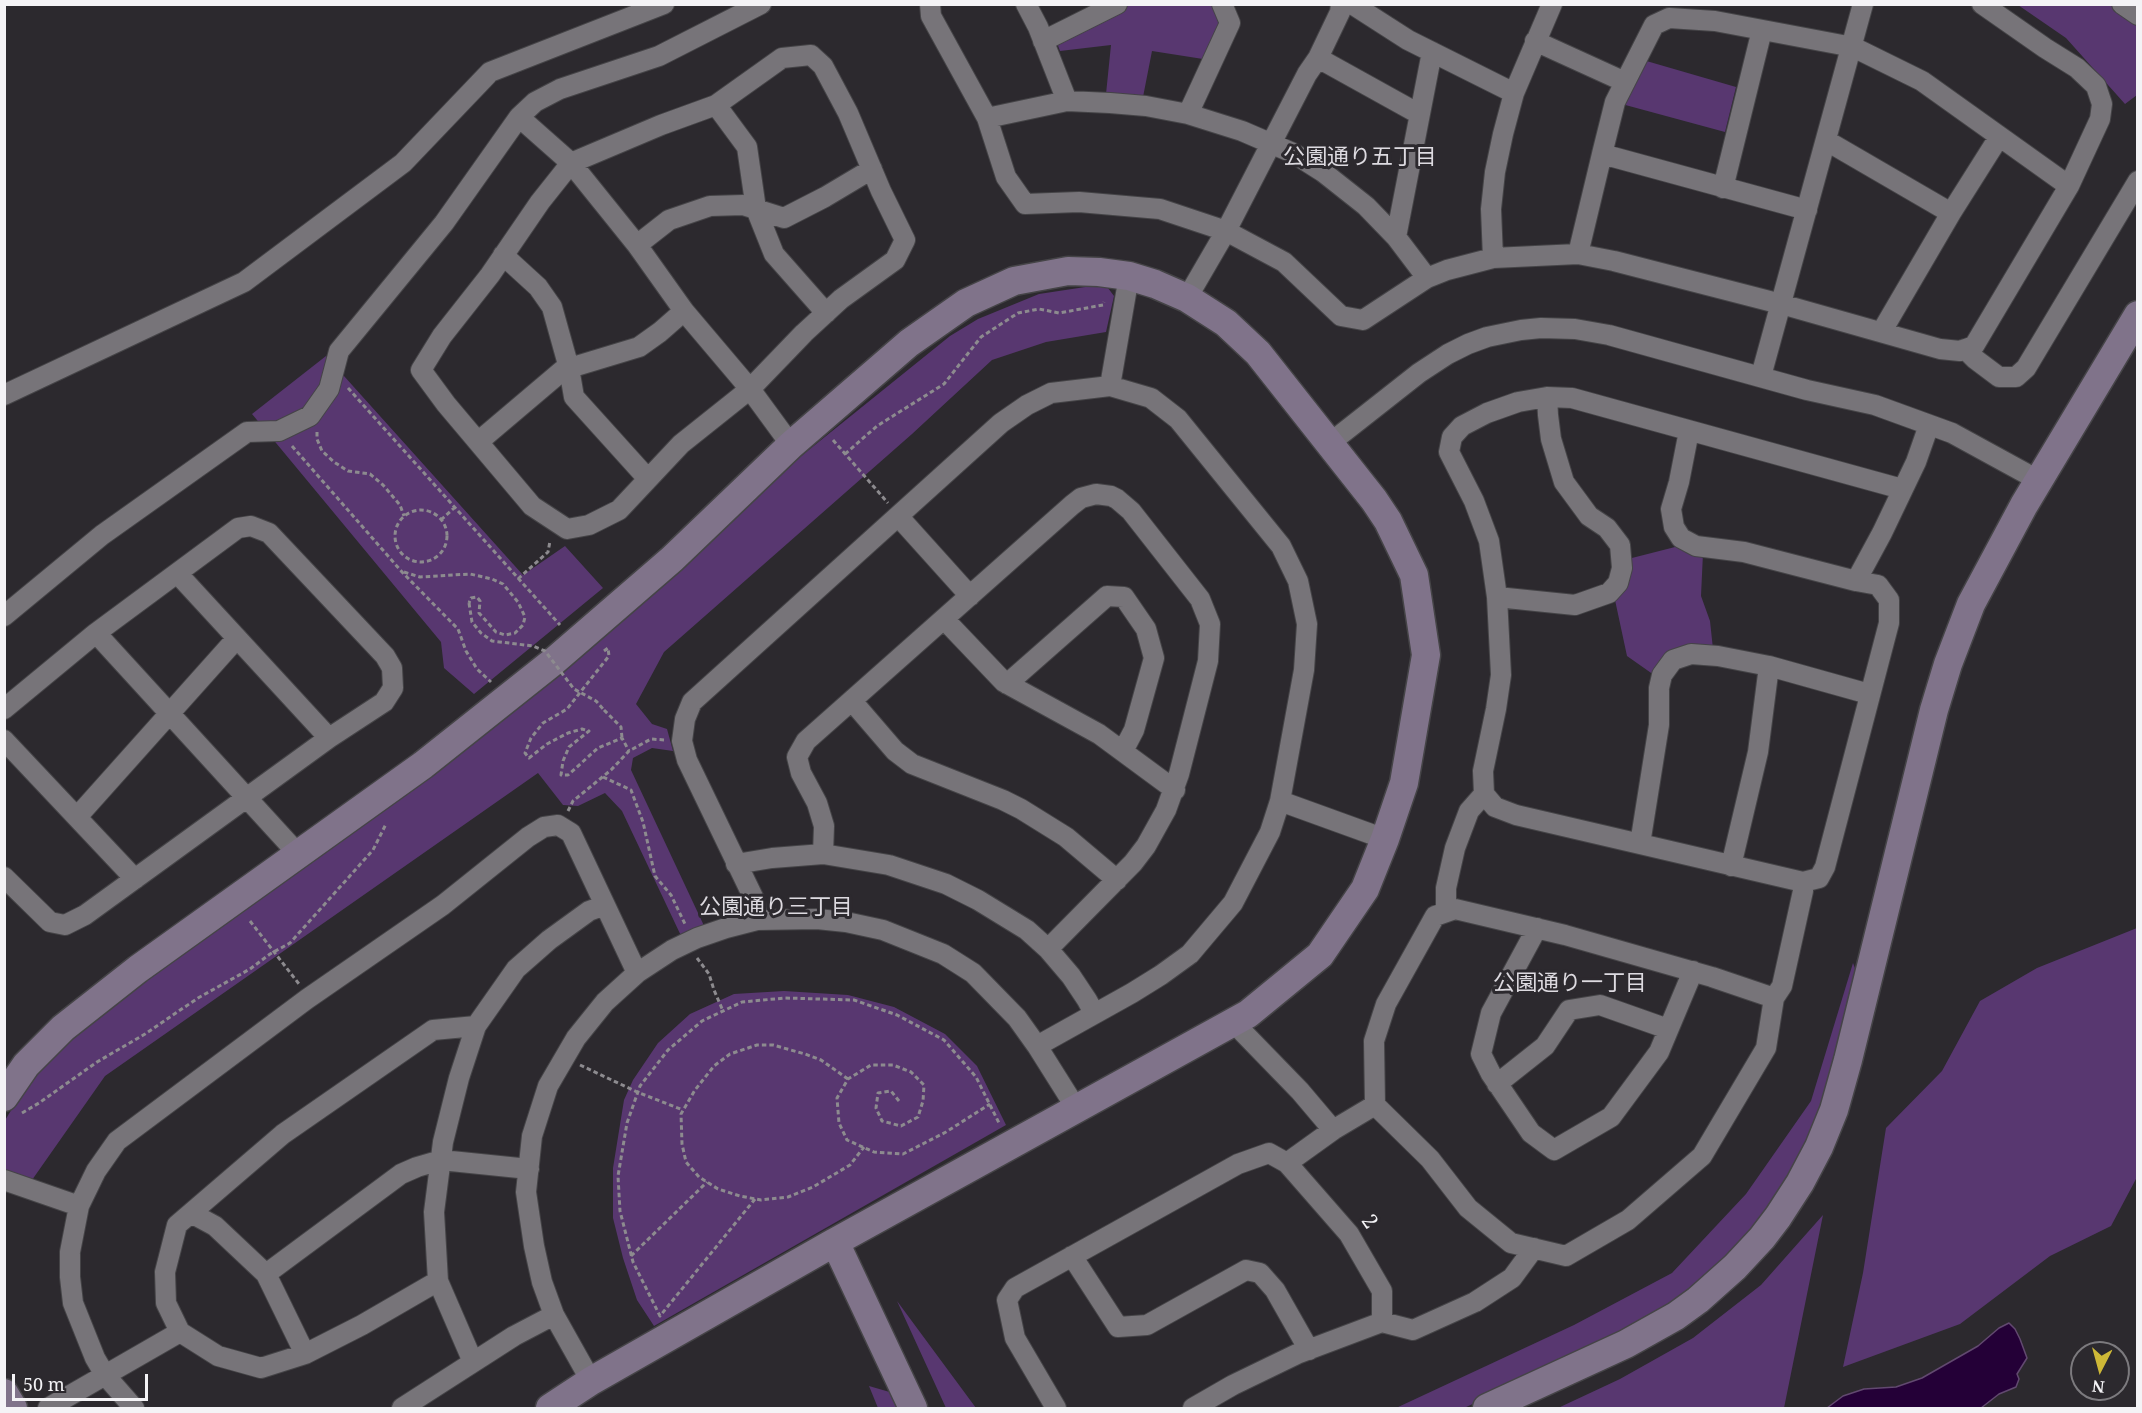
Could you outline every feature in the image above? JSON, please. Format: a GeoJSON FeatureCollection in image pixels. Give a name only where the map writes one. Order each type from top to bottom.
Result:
{"type":"FeatureCollection","features":[{"type":"Feature","properties":{"kind":"street"},"geometry":{"type":"LineString","coordinates":[[4,394],[244,282],[403,163],[490,72],[664,4]]}},
{"type":"Feature","properties":{"kind":"street"},"geometry":{"type":"LineString","coordinates":[[4,616],[102,535],[247,432],[279,431],[310,416],[329,389],[339,351],[444,223],[519,117],[535,102],[560,89],[659,57],[761,4]]}},
{"type":"Feature","properties":{"kind":"street"},"geometry":{"type":"LineString","coordinates":[[930,4],[931,16],[987,118],[1006,177],[1025,204],[1079,202],[1160,209],[1226,231],[1284,262],[1341,316],[1363,320],[1427,278],[1447,270],[1493,258],[1578,254],[1614,261],[1781,304],[1940,349],[1960,351],[1974,346],[2069,186],[2100,119],[2102,104],[2096,86],[2077,68],[1982,4]]}},
{"type":"Feature","properties":{"kind":"street"},"geometry":{"type":"LineString","coordinates":[[1026,4],[1067,101]]}},
{"type":"Feature","properties":{"kind":"street"},"geometry":{"type":"LineString","coordinates":[[1043,41],[1117,4]]}},
{"type":"Feature","properties":{"kind":"street"},"geometry":{"type":"LineString","coordinates":[[1188,114],[1230,23],[1222,4]]}},
{"type":"Feature","properties":{"kind":"street"},"geometry":{"type":"LineString","coordinates":[[1187,298],[1226,231],[1307,74],[1318,58],[1340,12],[1341,4]]}},
{"type":"Feature","properties":{"kind":"street"},"geometry":{"type":"LineString","coordinates":[[1352,4],[1408,40],[1514,93]]}},
{"type":"Feature","properties":{"kind":"street"},"geometry":{"type":"LineString","coordinates":[[1761,376],[1863,4]]}},
{"type":"Feature","properties":{"kind":"street"},"geometry":{"type":"LineString","coordinates":[[2122,4],[2138,15]]}},
{"type":"Feature","properties":{"kind":"street"},"geometry":{"type":"LineString","coordinates":[[1493,258],[1491,209],[1495,172],[1514,93],[1551,5]]}},
{"type":"Feature","properties":{"kind":"street"},"geometry":{"type":"LineString","coordinates":[[1578,254],[1615,102],[1654,25],[1669,18],[1715,21],[1853,47],[1922,81],[2069,186]]}},
{"type":"Feature","properties":{"kind":"street"},"geometry":{"type":"LineString","coordinates":[[1723,188],[1762,30]]}},
{"type":"Feature","properties":{"kind":"street"},"geometry":{"type":"LineString","coordinates":[[1535,41],[1625,82]]}},
{"type":"Feature","properties":{"kind":"street"},"geometry":{"type":"LineString","coordinates":[[1396,237],[1431,52]]}},
{"type":"Feature","properties":{"kind":"street"},"geometry":{"type":"LineString","coordinates":[[811,56],[823,66],[848,113],[905,240],[896,260],[841,299],[804,333],[750,389],[681,444],[619,510],[589,525],[567,530],[532,506],[446,404],[421,370],[442,336],[571,163],[661,125],[716,105],[782,58],[811,56]]}},
{"type":"Feature","properties":{"kind":"street"},"geometry":{"type":"LineString","coordinates":[[1318,58],[1419,114]]}},
{"type":"Feature","properties":{"kind":"street"},"geometry":{"type":"LineString","coordinates":[[987,118],[1067,101],[1146,106],[1188,114],[1242,131],[1271,142],[1323,172],[1366,206],[1396,237],[1427,278]]}},
{"type":"Feature","properties":{"kind":"street"},"geometry":{"type":"LineString","coordinates":[[716,105],[747,147],[756,209],[774,254],[826,313]]}},
{"type":"Feature","properties":{"kind":"street"},"geometry":{"type":"LineString","coordinates":[[519,117],[571,163],[637,245],[684,311],[750,389],[791,445]]}},
{"type":"Feature","properties":{"kind":"street"},"geometry":{"type":"LineString","coordinates":[[1882,332],[1951,213],[1999,137]]}},
{"type":"Feature","properties":{"kind":"street"},"geometry":{"type":"LineString","coordinates":[[1827,141],[1951,213]]}},
{"type":"Feature","properties":{"kind":"street"},"geometry":{"type":"LineString","coordinates":[[1602,154],[1807,210]]}},
{"type":"Feature","properties":{"kind":"street"},"geometry":{"type":"LineString","coordinates":[[637,245],[669,220],[710,206],[743,205],[784,218],[872,169]]}},
{"type":"Feature","properties":{"kind":"street"},"geometry":{"type":"LineString","coordinates":[[1965,349],[1999,377],[2016,377],[2026,368],[2138,181]]}},
{"type":"Feature","properties":{"kind":"street"},"geometry":{"type":"LineString","coordinates":[[503,255],[538,287],[552,307],[569,368],[574,396],[648,479]]}},
{"type":"Feature","properties":{"kind":"street"},"geometry":{"type":"LineString","coordinates":[[10,1107],[26,1065],[63,1028],[138,969],[423,765],[554,661],[672,559],[791,445],[909,344],[966,303],[1014,281],[1057,273],[1099,272],[1129,276],[1187,298],[1226,323],[1258,353],[1374,500],[1388,520],[1414,575],[1426,655],[1404,783],[1365,889],[1320,956],[1248,1014],[835,1242],[591,1381],[550,1408]]}},
{"type":"Feature","properties":{"kind":"street"},"geometry":{"type":"LineString","coordinates":[[1110,386],[1129,276]]}},
{"type":"Feature","properties":{"kind":"street"},"geometry":{"type":"LineString","coordinates":[[478,442],[564,370],[639,347],[660,333],[684,311]]}},
{"type":"Feature","properties":{"kind":"street"},"geometry":{"type":"LineString","coordinates":[[1487,1408],[1626,1344],[1676,1316],[1735,1267],[1762,1238],[1800,1183],[1819,1147],[1834,1110],[1846,1070],[1934,710],[1948,664],[1971,604],[2038,480],[2138,315]]}},
{"type":"Feature","properties":{"kind":"street"},"geometry":{"type":"LineString","coordinates":[[1330,443],[1419,373],[1448,354],[1487,337],[1521,330],[1550,328],[1593,331],[1807,390],[1875,405],[1952,433],[2038,480]]}},
{"type":"Feature","properties":{"kind":"street"},"geometry":{"type":"LineString","coordinates":[[757,920],[755,901],[687,760],[682,741],[685,720],[692,702],[1001,423],[1027,405],[1051,393],[1110,386],[1151,398],[1178,419],[1281,546],[1298,581],[1307,624],[1304,670],[1280,801],[1270,832],[1233,903],[1190,954],[1161,975],[1037,1046]]}},
{"type":"Feature","properties":{"kind":"street"},"geometry":{"type":"LineString","coordinates":[[1689,431],[1671,509],[1674,527],[1682,538],[1696,546],[1744,552],[1878,585],[1889,600],[1889,624],[1825,867],[1819,878],[1803,882],[1516,815],[1495,807],[1484,794],[1483,771],[1501,675],[1497,597],[1489,541],[1474,501],[1449,452],[1452,437],[1462,426],[1487,413],[1518,402],[1547,397],[1572,398],[1902,489]]}},
{"type":"Feature","properties":{"kind":"street"},"geometry":{"type":"LineString","coordinates":[[1497,597],[1575,605],[1609,594],[1618,583],[1622,568],[1620,545],[1607,528],[1588,516],[1564,482],[1551,440],[1547,397]]}},
{"type":"Feature","properties":{"kind":"street"},"geometry":{"type":"LineString","coordinates":[[1856,581],[1916,462],[1929,425]]}},
{"type":"Feature","properties":{"kind":"street"},"geometry":{"type":"LineString","coordinates":[[823,854],[824,826],[818,803],[801,773],[797,757],[806,741],[1081,498],[1096,494],[1111,496],[1125,505],[1200,599],[1210,624],[1208,661],[1175,790],[1166,810],[1146,846],[1048,949]]}},
{"type":"Feature","properties":{"kind":"street"},"geometry":{"type":"LineString","coordinates":[[898,516],[970,596]]}},
{"type":"Feature","properties":{"kind":"street"},"geometry":{"type":"LineString","coordinates":[[4,710],[96,633],[238,528],[251,526],[269,533],[385,656],[392,668],[393,688],[384,702],[328,738],[85,915],[65,925],[50,922],[4,877]]}},
{"type":"Feature","properties":{"kind":"street"},"geometry":{"type":"LineString","coordinates":[[177,573],[328,738]]}},
{"type":"Feature","properties":{"kind":"street"},"geometry":{"type":"LineString","coordinates":[[1007,684],[1107,596],[1124,597],[1146,628],[1154,658],[1134,730],[1123,751]]}},
{"type":"Feature","properties":{"kind":"street"},"geometry":{"type":"LineString","coordinates":[[944,619],[987,667],[1007,684],[1090,729],[1175,790]]}},
{"type":"Feature","properties":{"kind":"street"},"geometry":{"type":"LineString","coordinates":[[96,633],[299,855]]}},
{"type":"Feature","properties":{"kind":"street"},"geometry":{"type":"LineString","coordinates":[[77,817],[237,638]]}},
{"type":"Feature","properties":{"kind":"street"},"geometry":{"type":"LineString","coordinates":[[1640,844],[1659,725],[1659,688],[1662,675],[1673,660],[1691,654],[1718,656],[1769,666],[1869,694]]}},
{"type":"Feature","properties":{"kind":"street"},"geometry":{"type":"LineString","coordinates":[[1731,866],[1756,760],[1769,666]]}},
{"type":"Feature","properties":{"kind":"street"},"geometry":{"type":"LineString","coordinates":[[852,701],[895,751],[912,764],[1021,809],[1066,837],[1117,879]]}},
{"type":"Feature","properties":{"kind":"street"},"geometry":{"type":"LineString","coordinates":[[4,740],[135,879]]}},
{"type":"Feature","properties":{"kind":"street"},"geometry":{"type":"LineString","coordinates":[[1446,912],[1446,888],[1455,848],[1469,811],[1484,794]]}},
{"type":"Feature","properties":{"kind":"street"},"geometry":{"type":"LineString","coordinates":[[1280,801],[1385,839]]}},
{"type":"Feature","properties":{"kind":"street"},"geometry":{"type":"LineString","coordinates":[[135,1408],[105,1375],[86,1338],[73,1303],[70,1277],[70,1252],[79,1206],[96,1171],[117,1141],[309,997],[443,905],[528,837],[544,827],[558,825],[571,833],[637,973]]}},
{"type":"Feature","properties":{"kind":"street"},"geometry":{"type":"LineString","coordinates":[[736,864],[780,857],[823,854],[889,865],[946,884],[1012,921],[1048,949],[1071,976],[1094,1014]]}},
{"type":"Feature","properties":{"kind":"street"},"geometry":{"type":"LineString","coordinates":[[1774,998],[1693,971],[1537,928],[1455,909],[1436,916],[1386,1004],[1374,1041],[1375,1105],[1430,1159],[1468,1208],[1511,1243],[1566,1256],[1628,1220],[1702,1156],[1766,1048],[1774,998],[1782,986],[1803,882]]}},
{"type":"Feature","properties":{"kind":"street"},"geometry":{"type":"LineString","coordinates":[[473,1362],[438,1281],[434,1212],[443,1142],[459,1078],[476,1026],[516,969],[549,940],[589,911],[605,905]]}},
{"type":"Feature","properties":{"kind":"street"},"geometry":{"type":"LineString","coordinates":[[591,1381],[554,1315],[542,1282],[526,1192],[532,1136],[548,1086],[576,1038],[605,1002],[637,973],[663,956],[690,942],[726,928],[757,920],[817,919],[884,930],[943,954],[973,974],[1017,1018],[1076,1108]]}},
{"type":"Feature","properties":{"kind":"street"},"geometry":{"type":"LineString","coordinates":[[1537,928],[1491,1013],[1481,1054],[1497,1084],[1531,1132],[1554,1150],[1611,1117],[1659,1052],[1693,971]]}},
{"type":"Feature","properties":{"kind":"street"},"geometry":{"type":"LineString","coordinates":[[1497,1084],[1545,1046],[1569,1010],[1600,1005],[1668,1029]]}},
{"type":"Feature","properties":{"kind":"street"},"geometry":{"type":"LineString","coordinates":[[1233,1022],[1300,1091],[1333,1130]]}},
{"type":"Feature","properties":{"kind":"street"},"geometry":{"type":"LineString","coordinates":[[438,1281],[362,1325],[304,1354],[261,1368],[218,1356],[180,1332],[166,1303],[165,1272],[177,1226],[282,1134],[433,1030],[476,1026]]}},
{"type":"Feature","properties":{"kind":"street"},"geometry":{"type":"LineString","coordinates":[[1056,1408],[1015,1338],[1007,1300],[1015,1288],[1238,1164],[1269,1153],[1287,1163],[1333,1130],[1375,1105]]}},
{"type":"Feature","properties":{"kind":"street"},"geometry":{"type":"LineString","coordinates":[[266,1274],[401,1174],[417,1167],[441,1160],[529,1169]]}},
{"type":"Feature","properties":{"kind":"street","name":"2"},"geometry":{"type":"LineString","coordinates":[[1287,1163],[1349,1233],[1382,1291],[1382,1322]]}},
{"type":"Feature","properties":{"kind":"street"},"geometry":{"type":"LineString","coordinates":[[4,1180],[79,1206]]}},
{"type":"Feature","properties":{"kind":"street"},"geometry":{"type":"LineString","coordinates":[[191,1213],[215,1226],[266,1274],[304,1354]]}},
{"type":"Feature","properties":{"kind":"street"},"geometry":{"type":"LineString","coordinates":[[835,1242],[913,1408]]}},
{"type":"Feature","properties":{"kind":"street"},"geometry":{"type":"LineString","coordinates":[[1193,1408],[1233,1385],[1309,1350],[1382,1322],[1413,1330],[1475,1302],[1512,1278],[1534,1248]]}},
{"type":"Feature","properties":{"kind":"street"},"geometry":{"type":"LineString","coordinates":[[1072,1256],[1118,1327],[1147,1325],[1246,1270],[1260,1273],[1275,1290],[1309,1350]]}},
{"type":"Feature","properties":{"kind":"street"},"geometry":{"type":"LineString","coordinates":[[402,1408],[514,1336],[554,1315]]}},
{"type":"Feature","properties":{"kind":"street"},"geometry":{"type":"LineString","coordinates":[[48,1408],[180,1332]]}},
{"type":"Feature","properties":{"kind":"street"},"geometry":{"type":"LineString","coordinates":[[4,1393],[13,1408]]}},
{"type":"Feature","properties":{"kind":"path"},"geometry":{"type":"LineString","coordinates":[[845,454],[878,426],[944,384],[981,337],[1018,313],[1040,309],[1059,313],[1103,305],[1108,296]]}},
{"type":"Feature","properties":{"kind":"path"},"geometry":{"type":"LineString","coordinates":[[333,371],[565,630]]}},
{"type":"Feature","properties":{"kind":"path"},"geometry":{"type":"LineString","coordinates":[[312,414],[316,421],[317,439],[322,451],[348,471],[370,474],[400,505],[404,516]]}},
{"type":"Feature","properties":{"kind":"path"},"geometry":{"type":"LineString","coordinates":[[279,431],[402,572],[458,629],[466,651],[477,669],[495,686]]}},
{"type":"Feature","properties":{"kind":"path"},"geometry":{"type":"LineString","coordinates":[[828,434],[898,516]]}},
{"type":"Feature","properties":{"kind":"path"},"geometry":{"type":"LineString","coordinates":[[441,520],[454,508]]}},
{"type":"Feature","properties":{"kind":"path"},"geometry":{"type":"LineString","coordinates":[[421,510],[430,511],[441,520],[447,531],[447,540],[444,548],[432,560],[424,563],[415,562],[401,554],[394,538],[395,530],[404,516],[421,510]]}},
{"type":"Feature","properties":{"kind":"path"},"geometry":{"type":"LineString","coordinates":[[518,579],[548,552],[553,520]]}},
{"type":"Feature","properties":{"kind":"path"},"geometry":{"type":"LineString","coordinates":[[402,572],[420,577],[470,574],[502,584],[518,602],[525,617],[523,626],[515,633],[505,635],[496,632],[479,613],[480,601],[477,597],[471,598],[469,603],[471,622],[492,641],[533,646],[545,651],[574,689],[596,701],[621,727],[622,738],[629,751]]}},
{"type":"Feature","properties":{"kind":"path"},"geometry":{"type":"LineString","coordinates":[[598,654],[608,648],[609,656],[567,709],[543,723],[531,738],[525,753],[529,758],[547,744],[568,733],[582,729],[589,731],[569,747],[563,761],[561,775],[568,776],[598,748],[622,738]]}},
{"type":"Feature","properties":{"kind":"path"},"geometry":{"type":"LineString","coordinates":[[564,682],[571,674]]}},
{"type":"Feature","properties":{"kind":"path"},"geometry":{"type":"LineString","coordinates":[[564,829],[573,801],[603,777],[629,751],[651,739],[682,741]]}},
{"type":"Feature","properties":{"kind":"path"},"geometry":{"type":"LineString","coordinates":[[603,777],[631,790],[643,822],[655,876],[671,895],[680,912],[697,959],[709,974],[723,1011]]}},
{"type":"Feature","properties":{"kind":"path"},"geometry":{"type":"LineString","coordinates":[[10,1107],[39,1103],[97,1062],[290,943],[373,850],[386,824]]}},
{"type":"Feature","properties":{"kind":"path"},"geometry":{"type":"LineString","coordinates":[[250,921],[309,997]]}},
{"type":"Feature","properties":{"kind":"path"},"geometry":{"type":"LineString","coordinates":[[755,1199],[660,1316],[631,1257],[620,1211],[618,1176],[627,1123],[640,1086],[668,1050],[702,1021],[742,1002],[785,998],[854,1000],[897,1015],[944,1040],[976,1077],[1004,1132]]}},
{"type":"Feature","properties":{"kind":"path"},"geometry":{"type":"LineString","coordinates":[[848,1079],[827,1064],[805,1053],[773,1045],[757,1045],[730,1054],[714,1066],[695,1090],[681,1114],[682,1144],[686,1162],[699,1177],[718,1189],[761,1200],[788,1197],[813,1187],[850,1165],[864,1147]]}},
{"type":"Feature","properties":{"kind":"path"},"geometry":{"type":"LineString","coordinates":[[570,1060],[683,1110]]}},
{"type":"Feature","properties":{"kind":"path"},"geometry":{"type":"LineString","coordinates":[[899,1101],[891,1091],[878,1093],[876,1108],[882,1121],[901,1126],[918,1117],[923,1101],[924,1085],[911,1072],[893,1065],[871,1065],[848,1079],[837,1098],[839,1123],[847,1140],[874,1152],[903,1154],[946,1132],[990,1104]]}},
{"type":"Feature","properties":{"kind":"path"},"geometry":{"type":"LineString","coordinates":[[631,1257],[707,1182]]}},
{"type":"Feature","properties":{"kind":"shaded area"},"geometry":{"type":"Polygon","coordinates":[[[1129,5],[1214,5],[1221,21],[1203,59],[1152,51],[1143,97],[1106,94],[1111,45],[1060,51],[1057,43],[1129,5]]]}},
{"type":"Feature","properties":{"kind":"shaded area"},"geometry":{"type":"Polygon","coordinates":[[[2018,5],[2137,5],[2137,95],[2125,104],[2066,38],[2018,5]]]}},
{"type":"Feature","properties":{"kind":"shaded area"},"geometry":{"type":"Polygon","coordinates":[[[1643,60],[1736,87],[1725,132],[1618,103],[1643,60]]]}},
{"type":"Feature","properties":{"kind":"shaded area"},"geometry":{"type":"Polygon","coordinates":[[[1105,284],[1114,296],[1106,332],[1046,342],[992,360],[912,434],[664,652],[636,704],[652,724],[667,729],[673,751],[652,748],[633,758],[631,770],[706,930],[683,940],[622,811],[605,793],[578,806],[563,805],[538,773],[105,1076],[32,1180],[5,1171],[4,1122],[24,1089],[63,1043],[205,937],[950,336],[978,319],[1039,294],[1105,284]]]}},
{"type":"Feature","properties":{"kind":"shaded area"},"geometry":{"type":"Polygon","coordinates":[[[326,356],[523,575],[565,546],[603,588],[474,694],[444,668],[441,642],[252,414],[326,356]]]}},
{"type":"Feature","properties":{"kind":"shaded area"},"geometry":{"type":"Polygon","coordinates":[[[1679,546],[1703,553],[1701,596],[1710,621],[1713,649],[1683,650],[1662,658],[1654,675],[1627,656],[1615,600],[1628,559],[1679,546]]]}},
{"type":"Feature","properties":{"kind":"shaded area"},"geometry":{"type":"Polygon","coordinates":[[[2137,928],[2137,1177],[2111,1226],[2050,1256],[1960,1324],[1843,1367],[1863,1273],[1886,1128],[1942,1071],[1980,1001],[2037,968],[2137,928]]]}},
{"type":"Feature","properties":{"kind":"shaded area"},"geometry":{"type":"Polygon","coordinates":[[[1853,963],[1859,979],[1823,1113],[1776,1203],[1697,1289],[1633,1330],[1464,1408],[1396,1408],[1574,1325],[1672,1273],[1746,1194],[1811,1101],[1853,963]]]}},
{"type":"Feature","properties":{"kind":"shaded area"},"geometry":{"type":"Polygon","coordinates":[[[784,991],[848,995],[894,1007],[945,1034],[977,1066],[1006,1125],[654,1326],[637,1300],[613,1218],[613,1168],[624,1100],[633,1080],[658,1043],[690,1014],[734,994],[784,991]]]}},
{"type":"Feature","properties":{"kind":"shaded area"},"geometry":{"type":"Polygon","coordinates":[[[1823,1215],[1784,1408],[1558,1408],[1620,1379],[1693,1338],[1761,1285],[1823,1215]]]}},
{"type":"Feature","properties":{"kind":"shaded area"},"geometry":{"type":"Polygon","coordinates":[[[897,1301],[976,1408],[946,1408],[897,1301]]]}},
{"type":"Feature","properties":{"kind":"shaded area"},"geometry":{"type":"Polygon","coordinates":[[[2009,1323],[2015,1329],[2027,1358],[2017,1374],[2019,1379],[2016,1387],[1999,1394],[1981,1408],[1827,1408],[1843,1396],[1864,1389],[1896,1387],[1922,1378],[1978,1346],[1999,1328],[2009,1323]]]}},
{"type":"Feature","properties":{"kind":"shaded area"},"geometry":{"type":"Polygon","coordinates":[[[869,1386],[893,1393],[901,1408],[878,1408],[869,1386]]]}},
{"type":"Feature","properties":{"kind":"district","name":"公園通り五丁目"},"geometry":{"type":"Point","coordinates":[1360,158]}},
{"type":"Feature","properties":{"kind":"district","name":"公園通り三丁目"},"geometry":{"type":"Point","coordinates":[776,908]}},
{"type":"Feature","properties":{"kind":"district","name":"公園通り一丁目"},"geometry":{"type":"Point","coordinates":[1570,984]}}]}
